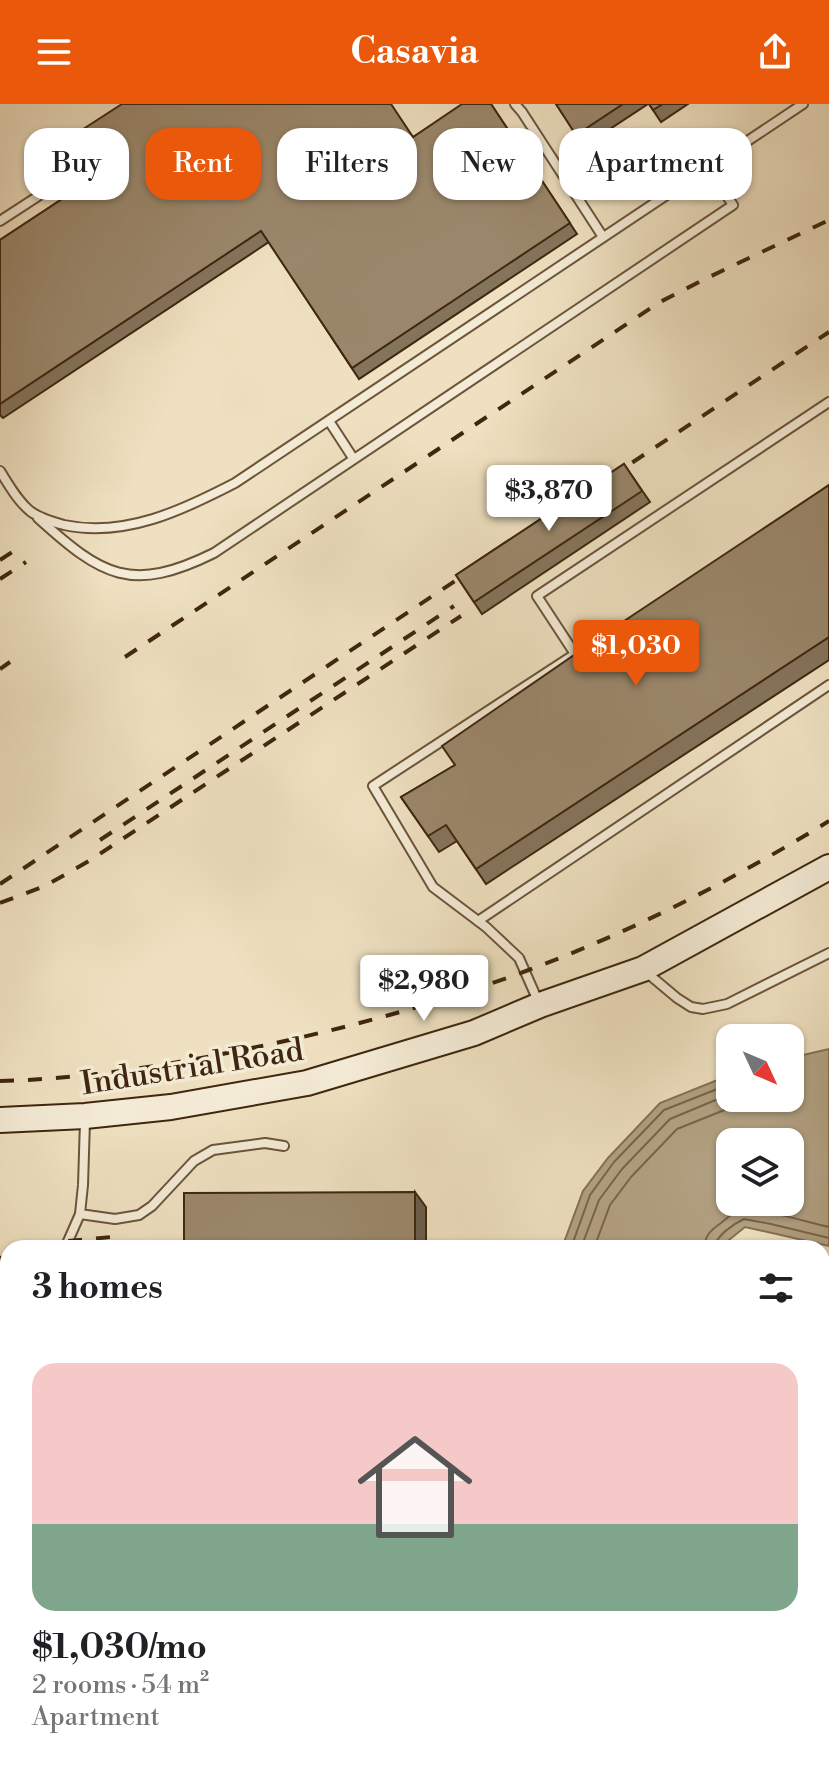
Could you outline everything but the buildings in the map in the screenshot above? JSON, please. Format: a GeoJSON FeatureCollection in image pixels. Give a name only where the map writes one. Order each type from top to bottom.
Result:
{"type":"FeatureCollection","features":[{"type":"Feature","properties":{"kind":"street","name":"Industrial Road"},"geometry":{"type":"LineString","coordinates":[[0,1120],[85,1116],[171,1107],[307,1083],[474,1033],[540,1005],[643,969],[829,867]]}},
{"type":"Feature","properties":{"kind":"lane"},"geometry":{"type":"LineString","coordinates":[[515,104],[603,237]]}},
{"type":"Feature","properties":{"kind":"lane"},"geometry":{"type":"LineString","coordinates":[[752,138],[803,104]]}},
{"type":"Feature","properties":{"kind":"lane"},"geometry":{"type":"LineString","coordinates":[[0,221],[32,200]]}},
{"type":"Feature","properties":{"kind":"lane"},"geometry":{"type":"LineString","coordinates":[[32,512],[77,528],[108,528],[147,522],[190,506],[235,483],[659,200]]}},
{"type":"Feature","properties":{"kind":"lane"},"geometry":{"type":"LineString","coordinates":[[0,471],[19,500],[32,512],[81,553],[109,571],[129,576],[157,575],[186,567],[214,553],[733,205],[730,200]]}},
{"type":"Feature","properties":{"kind":"lane"},"geometry":{"type":"LineString","coordinates":[[540,1005],[519,958],[478,921],[433,887],[373,786],[575,654],[537,596],[829,402]]}},
{"type":"Feature","properties":{"kind":"lane"},"geometry":{"type":"LineString","coordinates":[[329,421],[353,458]]}},
{"type":"Feature","properties":{"kind":"lane"},"geometry":{"type":"LineString","coordinates":[[478,921],[829,685]]}},
{"type":"Feature","properties":{"kind":"lane"},"geometry":{"type":"LineString","coordinates":[[643,969],[677,998],[691,1007],[703,1009],[727,1004],[829,953]]}},
{"type":"Feature","properties":{"kind":"lane"},"geometry":{"type":"LineString","coordinates":[[69,1240],[80,1214],[85,1116]]}},
{"type":"Feature","properties":{"kind":"lane"},"geometry":{"type":"LineString","coordinates":[[80,1214],[115,1219],[139,1215],[152,1206],[194,1161],[213,1150],[265,1143],[284,1146]]}},
{"type":"Feature","properties":{"kind":"water"},"geometry":{"type":"Polygon","coordinates":[[[829,1049],[829,1240],[802,1240],[745,1227],[729,1240],[565,1240],[583,1191],[608,1158],[660,1103],[716,1081],[716,1112],[804,1112],[804,1055],[829,1049]]]}},
{"type":"Feature","properties":{"kind":"railway"},"geometry":{"type":"LineString","coordinates":[[125,657],[660,302],[829,220]]}},
{"type":"Feature","properties":{"kind":"railway"},"geometry":{"type":"LineString","coordinates":[[609,478],[829,332]]}},
{"type":"Feature","properties":{"kind":"railway"},"geometry":{"type":"LineString","coordinates":[[0,560],[23,545]]}},
{"type":"Feature","properties":{"kind":"railway"},"geometry":{"type":"LineString","coordinates":[[0,579],[26,562]]}},
{"type":"Feature","properties":{"kind":"railway"},"geometry":{"type":"LineString","coordinates":[[0,884],[476,567]]}},
{"type":"Feature","properties":{"kind":"railway"},"geometry":{"type":"LineString","coordinates":[[100,840],[454,606]]}},
{"type":"Feature","properties":{"kind":"railway"},"geometry":{"type":"LineString","coordinates":[[0,903],[45,886],[89,861],[461,616]]}},
{"type":"Feature","properties":{"kind":"railway"},"geometry":{"type":"LineString","coordinates":[[0,669],[10,662]]}},
{"type":"Feature","properties":{"kind":"railway"},"geometry":{"type":"LineString","coordinates":[[0,1081],[95,1074],[221,1054],[287,1041],[424,1005],[526,971],[643,922],[756,864],[829,821]]}},
{"type":"Feature","properties":{"kind":"railway"},"geometry":{"type":"LineString","coordinates":[[79,1240],[122,1236]]}}]}
